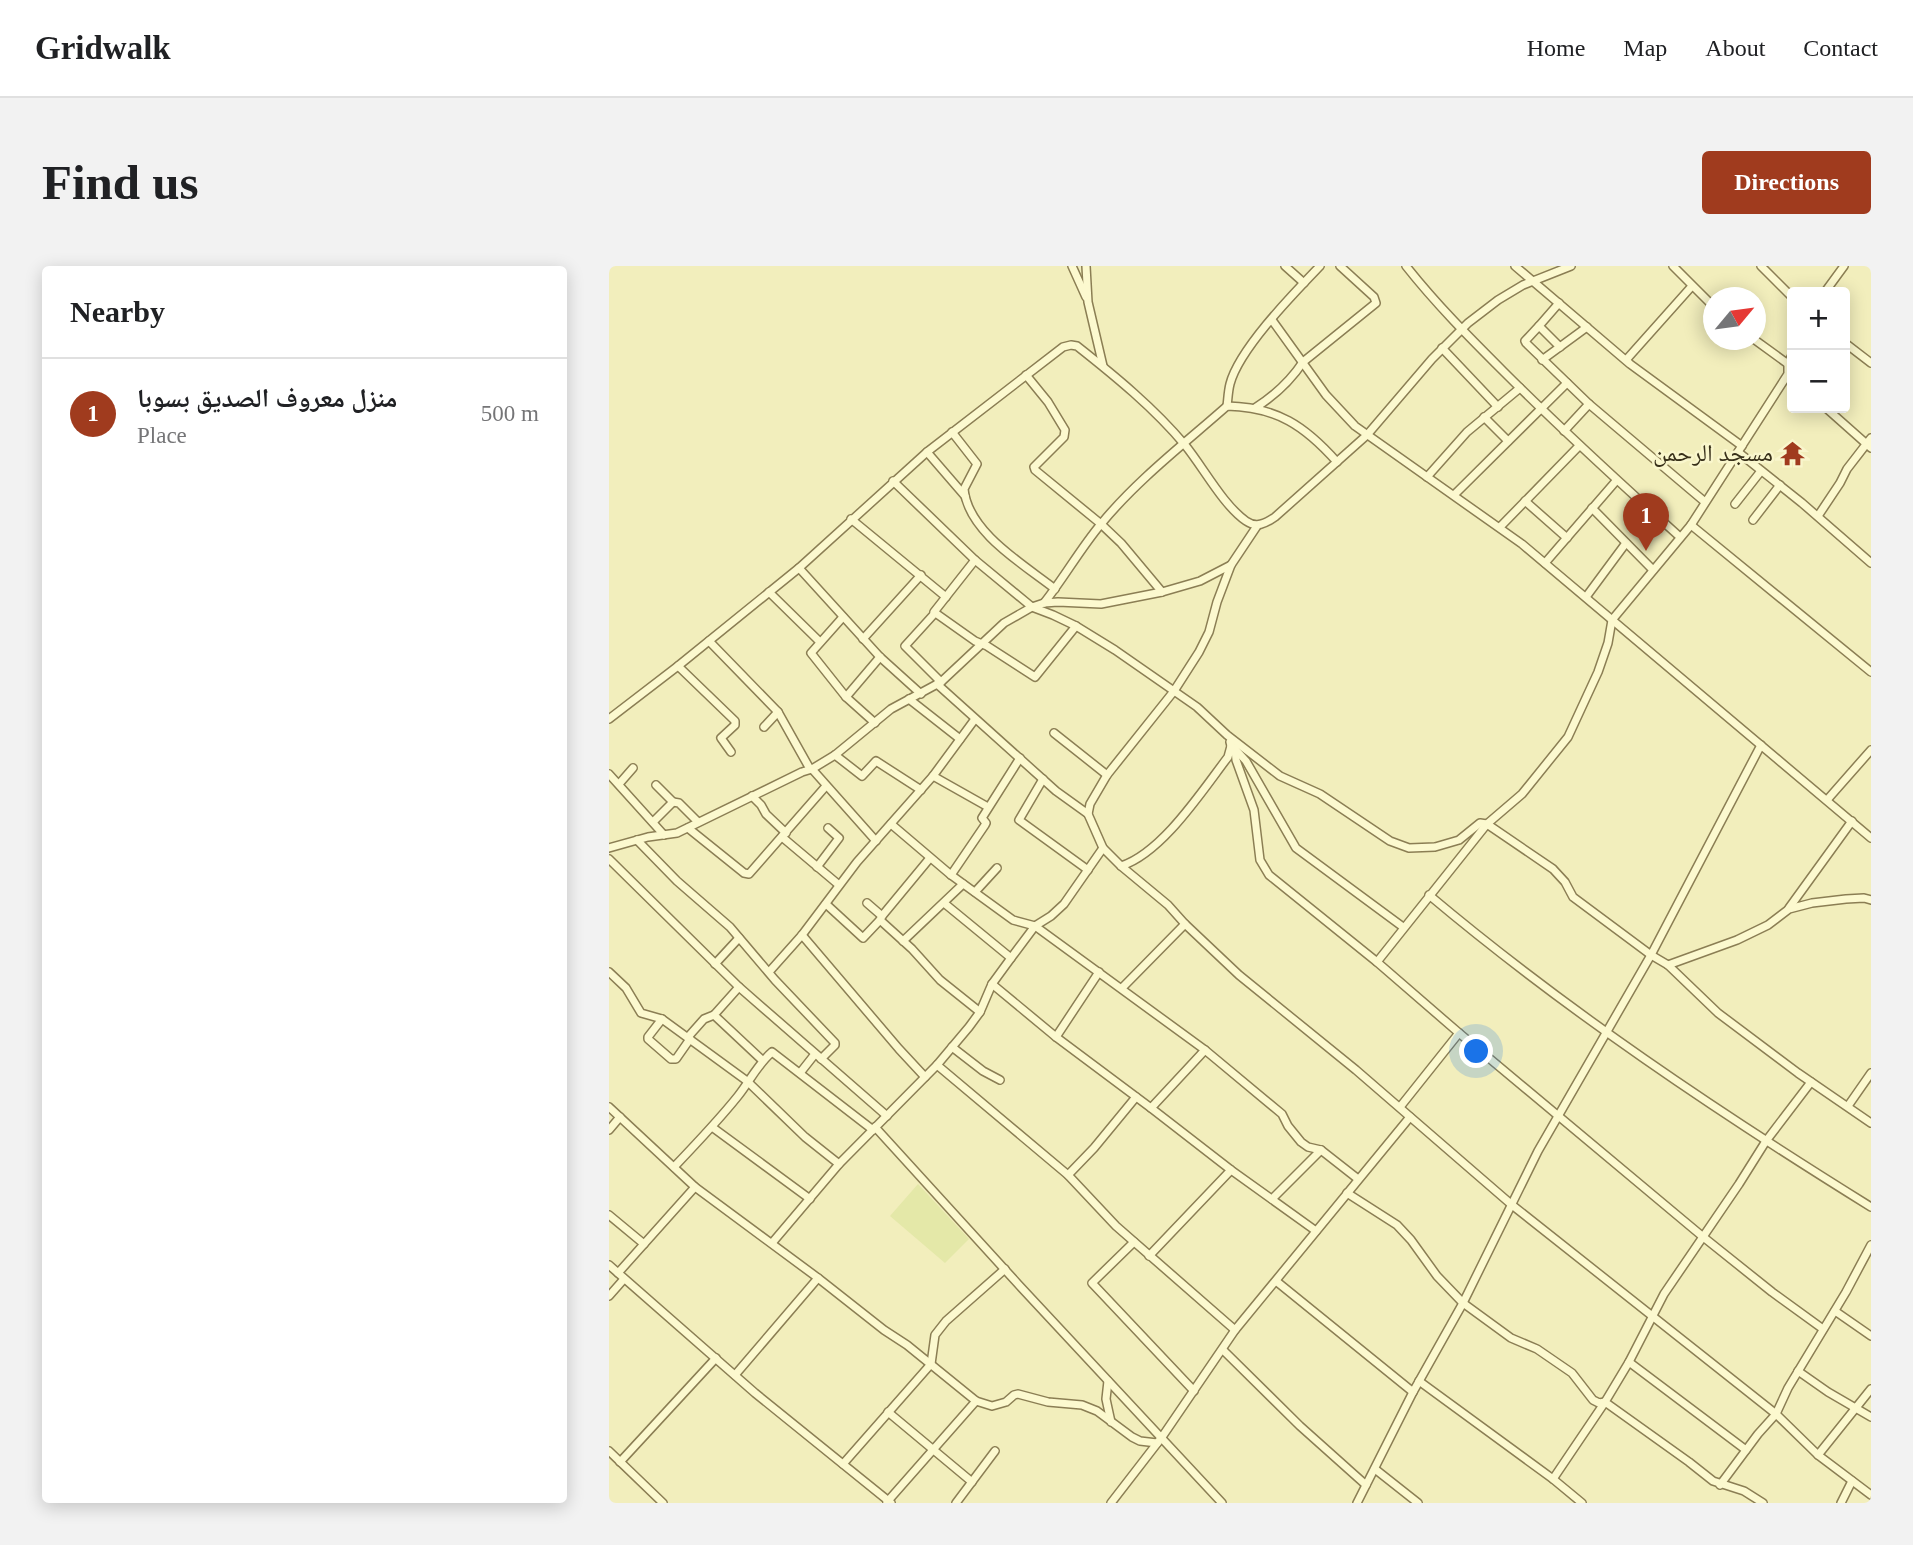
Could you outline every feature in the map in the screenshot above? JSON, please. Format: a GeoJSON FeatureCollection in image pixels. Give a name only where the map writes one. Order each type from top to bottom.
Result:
{"type":"FeatureCollection","features":[{"type":"Feature","properties":{"kind":"street"},"geometry":{"type":"LineString","coordinates":[[1072,266],[1088,302]]}},
{"type":"Feature","properties":{"kind":"street"},"geometry":{"type":"LineString","coordinates":[[1086,266],[1088,302],[1103,367]]}},
{"type":"Feature","properties":{"kind":"street"},"geometry":{"type":"LineString","coordinates":[[1285,266],[1304,283]]}},
{"type":"Feature","properties":{"kind":"street"},"geometry":{"type":"LineString","coordinates":[[1044,603],[1101,524],[1140,483],[1227,407],[1230,383],[1243,356],[1320,266]]}},
{"type":"Feature","properties":{"kind":"street"},"geometry":{"type":"LineString","coordinates":[[1255,408],[1278,391],[1303,362],[1376,303],[1374,296],[1340,266]]}},
{"type":"Feature","properties":{"kind":"street"},"geometry":{"type":"LineString","coordinates":[[1406,266],[1461,329],[1541,409],[1616,481],[1680,537]]}},
{"type":"Feature","properties":{"kind":"street"},"geometry":{"type":"LineString","coordinates":[[1515,266],[1626,360],[1740,449],[1761,471],[1871,563]]}},
{"type":"Feature","properties":{"kind":"street"},"geometry":{"type":"LineString","coordinates":[[1087,814],[1094,794],[1107,775],[1174,691],[1199,652],[1209,632],[1231,565],[1257,526],[1275,517],[1367,435],[1461,329],[1498,300],[1532,281],[1571,266]]}},
{"type":"Feature","properties":{"kind":"street"},"geometry":{"type":"LineString","coordinates":[[1673,266],[1703,296]]}},
{"type":"Feature","properties":{"kind":"street"},"geometry":{"type":"LineString","coordinates":[[1761,266],[1787,292]]}},
{"type":"Feature","properties":{"kind":"street"},"geometry":{"type":"LineString","coordinates":[[1829,287],[1844,266]]}},
{"type":"Feature","properties":{"kind":"street"},"geometry":{"type":"LineString","coordinates":[[1626,360],[1692,286]]}},
{"type":"Feature","properties":{"kind":"street"},"geometry":{"type":"LineString","coordinates":[[1559,303],[1525,342],[1590,404],[1705,502]]}},
{"type":"Feature","properties":{"kind":"street"},"geometry":{"type":"LineString","coordinates":[[1272,320],[1326,395],[1355,426],[1500,527],[1871,838]]}},
{"type":"Feature","properties":{"kind":"street"},"geometry":{"type":"LineString","coordinates":[[1539,326],[1560,346]]}},
{"type":"Feature","properties":{"kind":"street"},"geometry":{"type":"LineString","coordinates":[[1542,360],[1587,327]]}},
{"type":"Feature","properties":{"kind":"street"},"geometry":{"type":"LineString","coordinates":[[609,719],[799,568],[927,452],[1057,350],[1071,345],[1077,346],[1103,367],[1160,419],[1184,444],[1232,507],[1244,519],[1257,526]]}},
{"type":"Feature","properties":{"kind":"street"},"geometry":{"type":"LineString","coordinates":[[1850,347],[1871,363]]}},
{"type":"Feature","properties":{"kind":"street"},"geometry":{"type":"LineString","coordinates":[[1442,348],[1498,407]]}},
{"type":"Feature","properties":{"kind":"street"},"geometry":{"type":"LineString","coordinates":[[1766,348],[1787,363]]}},
{"type":"Feature","properties":{"kind":"street"},"geometry":{"type":"LineString","coordinates":[[1025,375],[1048,402],[1065,430],[1064,437],[1034,469],[1121,543],[1162,592]]}},
{"type":"Feature","properties":{"kind":"street"},"geometry":{"type":"LineString","coordinates":[[1377,962],[1487,824],[1522,794],[1569,737],[1598,672],[1608,643],[1612,620],[1691,525],[1787,379]]}},
{"type":"Feature","properties":{"kind":"street"},"geometry":{"type":"LineString","coordinates":[[1454,495],[1567,383]]}},
{"type":"Feature","properties":{"kind":"street"},"geometry":{"type":"LineString","coordinates":[[1427,477],[1467,432],[1520,388]]}},
{"type":"Feature","properties":{"kind":"street"},"geometry":{"type":"LineString","coordinates":[[1564,431],[1590,404]]}},
{"type":"Feature","properties":{"kind":"street"},"geometry":{"type":"LineString","coordinates":[[1227,407],[1255,408],[1272,413],[1303,429],[1337,462]]}},
{"type":"Feature","properties":{"kind":"street"},"geometry":{"type":"LineString","coordinates":[[1818,516],[1847,470],[1869,443],[1832,413]]}},
{"type":"Feature","properties":{"kind":"street"},"geometry":{"type":"LineString","coordinates":[[1484,417],[1508,441]]}},
{"type":"Feature","properties":{"kind":"street"},"geometry":{"type":"LineString","coordinates":[[952,432],[977,464],[965,485],[965,496]]}},
{"type":"Feature","properties":{"kind":"street"},"geometry":{"type":"LineString","coordinates":[[1500,527],[1580,446]]}},
{"type":"Feature","properties":{"kind":"street"},"geometry":{"type":"LineString","coordinates":[[927,452],[965,496],[980,528],[1055,589]]}},
{"type":"Feature","properties":{"kind":"street"},"geometry":{"type":"LineString","coordinates":[[1735,504],[1761,471]]}},
{"type":"Feature","properties":{"kind":"street"},"geometry":{"type":"LineString","coordinates":[[893,481],[975,560],[1033,607],[1076,626],[1174,691],[1280,776],[1320,794],[1390,841],[1400,846],[1435,847],[1459,840],[1480,823],[1487,824],[1553,869],[1565,882],[1573,897],[1668,965],[1718,1013],[1871,1123]]}},
{"type":"Feature","properties":{"kind":"street"},"geometry":{"type":"LineString","coordinates":[[1545,563],[1616,481]]}},
{"type":"Feature","properties":{"kind":"street"},"geometry":{"type":"LineString","coordinates":[[1753,520],[1780,485]]}},
{"type":"Feature","properties":{"kind":"street"},"geometry":{"type":"LineString","coordinates":[[1525,501],[1567,538]]}},
{"type":"Feature","properties":{"kind":"street"},"geometry":{"type":"LineString","coordinates":[[1592,508],[1653,569]]}},
{"type":"Feature","properties":{"kind":"street"},"geometry":{"type":"LineString","coordinates":[[851,519],[946,597]]}},
{"type":"Feature","properties":{"kind":"street"},"geometry":{"type":"LineString","coordinates":[[1691,525],[1871,672]]}},
{"type":"Feature","properties":{"kind":"street"},"geometry":{"type":"LineString","coordinates":[[1586,597],[1626,543]]}},
{"type":"Feature","properties":{"kind":"street"},"geometry":{"type":"LineString","coordinates":[[975,560],[934,610],[935,613],[905,646],[939,683],[1056,791],[1087,814],[1103,848],[1168,905],[1239,975],[1399,1107],[1512,1205],[1776,1414],[1818,1455],[1871,1495]]}},
{"type":"Feature","properties":{"kind":"street"},"geometry":{"type":"LineString","coordinates":[[609,848],[677,833],[811,769],[835,755],[891,709],[939,683],[1004,623],[1033,607],[1058,602],[1101,604],[1162,592],[1200,581],[1231,565]]}},
{"type":"Feature","properties":{"kind":"street"},"geometry":{"type":"LineString","coordinates":[[799,568],[880,657],[921,694]]}},
{"type":"Feature","properties":{"kind":"street"},"geometry":{"type":"LineString","coordinates":[[863,639],[921,575]]}},
{"type":"Feature","properties":{"kind":"street"},"geometry":{"type":"LineString","coordinates":[[769,592],[820,642]]}},
{"type":"Feature","properties":{"kind":"street"},"geometry":{"type":"LineString","coordinates":[[935,613],[1035,677],[1076,626]]}},
{"type":"Feature","properties":{"kind":"street"},"geometry":{"type":"LineString","coordinates":[[843,617],[811,653],[846,698],[874,723]]}},
{"type":"Feature","properties":{"kind":"street"},"geometry":{"type":"LineString","coordinates":[[709,641],[778,712],[811,769],[876,841]]}},
{"type":"Feature","properties":{"kind":"street"},"geometry":{"type":"LineString","coordinates":[[846,698],[880,657]]}},
{"type":"Feature","properties":{"kind":"street"},"geometry":{"type":"LineString","coordinates":[[678,666],[735,721],[735,725],[721,739],[731,752]]}},
{"type":"Feature","properties":{"kind":"street"},"geometry":{"type":"LineString","coordinates":[[908,699],[960,739]]}},
{"type":"Feature","properties":{"kind":"street"},"geometry":{"type":"LineString","coordinates":[[764,727],[778,712]]}},
{"type":"Feature","properties":{"kind":"street"},"geometry":{"type":"LineString","coordinates":[[769,972],[802,935],[839,885],[933,776],[975,719]]}},
{"type":"Feature","properties":{"kind":"street"},"geometry":{"type":"LineString","coordinates":[[1054,733],[1107,775]]}},
{"type":"Feature","properties":{"kind":"street"},"geometry":{"type":"LineString","coordinates":[[1227,735],[1250,793],[1260,860],[1269,875],[1377,962],[1702,1236],[1823,1329]]}},
{"type":"Feature","properties":{"kind":"street"},"geometry":{"type":"LineString","coordinates":[[1357,1503],[1413,1392],[1464,1303],[1526,1174],[1651,955],[1761,745]]}},
{"type":"Feature","properties":{"kind":"street"},"geometry":{"type":"LineString","coordinates":[[1121,866],[1134,862],[1148,852],[1178,822],[1233,748]]}},
{"type":"Feature","properties":{"kind":"street"},"geometry":{"type":"LineString","coordinates":[[1233,748],[1245,761],[1296,848],[1403,927]]}},
{"type":"Feature","properties":{"kind":"street"},"geometry":{"type":"LineString","coordinates":[[1827,800],[1871,750]]}},
{"type":"Feature","properties":{"kind":"street"},"geometry":{"type":"LineString","coordinates":[[835,755],[862,776],[877,761],[921,790]]}},
{"type":"Feature","properties":{"kind":"street"},"geometry":{"type":"LineString","coordinates":[[951,875],[986,823],[982,818],[1020,758]]}},
{"type":"Feature","properties":{"kind":"street"},"geometry":{"type":"LineString","coordinates":[[619,784],[633,768]]}},
{"type":"Feature","properties":{"kind":"street"},"geometry":{"type":"LineString","coordinates":[[609,774],[664,835]]}},
{"type":"Feature","properties":{"kind":"street"},"geometry":{"type":"LineString","coordinates":[[933,776],[988,807]]}},
{"type":"Feature","properties":{"kind":"street"},"geometry":{"type":"LineString","coordinates":[[1043,779],[1019,820],[1088,870]]}},
{"type":"Feature","properties":{"kind":"street"},"geometry":{"type":"LineString","coordinates":[[656,785],[698,822]]}},
{"type":"Feature","properties":{"kind":"street"},"geometry":{"type":"LineString","coordinates":[[688,828],[748,874],[752,873],[826,786]]}},
{"type":"Feature","properties":{"kind":"street"},"geometry":{"type":"LineString","coordinates":[[752,796],[784,835],[839,885]]}},
{"type":"Feature","properties":{"kind":"street"},"geometry":{"type":"LineString","coordinates":[[653,821],[673,802]]}},
{"type":"Feature","properties":{"kind":"street"},"geometry":{"type":"LineString","coordinates":[[1668,965],[1737,940],[1768,925],[1789,909],[1852,821]]}},
{"type":"Feature","properties":{"kind":"street"},"geometry":{"type":"LineString","coordinates":[[891,824],[951,875],[1013,920],[1035,926],[1205,1050],[1282,1114],[1301,1142],[1321,1150],[1358,1179]]}},
{"type":"Feature","properties":{"kind":"street"},"geometry":{"type":"LineString","coordinates":[[817,867],[839,838],[828,828]]}},
{"type":"Feature","properties":{"kind":"street"},"geometry":{"type":"LineString","coordinates":[[636,840],[677,881],[730,927],[835,1044],[800,1073]]}},
{"type":"Feature","properties":{"kind":"street"},"geometry":{"type":"LineString","coordinates":[[772,1243],[839,1164],[937,1065],[980,1012],[992,984],[1035,926],[1064,904],[1103,848]]}},
{"type":"Feature","properties":{"kind":"street"},"geometry":{"type":"LineString","coordinates":[[826,904],[863,938],[930,858]]}},
{"type":"Feature","properties":{"kind":"street"},"geometry":{"type":"LineString","coordinates":[[609,859],[739,987],[887,1116]]}},
{"type":"Feature","properties":{"kind":"street"},"geometry":{"type":"LineString","coordinates":[[975,892],[997,868]]}},
{"type":"Feature","properties":{"kind":"street"},"geometry":{"type":"LineString","coordinates":[[903,942],[963,884]]}},
{"type":"Feature","properties":{"kind":"street"},"geometry":{"type":"LineString","coordinates":[[1429,895],[1481,939],[1607,1033],[1766,1142],[1871,1207]]}},
{"type":"Feature","properties":{"kind":"street"},"geometry":{"type":"LineString","coordinates":[[1789,909],[1846,899],[1871,900]]}},
{"type":"Feature","properties":{"kind":"street"},"geometry":{"type":"LineString","coordinates":[[867,903],[940,980],[980,1012]]}},
{"type":"Feature","properties":{"kind":"street"},"geometry":{"type":"LineString","coordinates":[[944,904],[1011,958]]}},
{"type":"Feature","properties":{"kind":"street"},"geometry":{"type":"LineString","coordinates":[[1122,988],[1185,924]]}},
{"type":"Feature","properties":{"kind":"street"},"geometry":{"type":"LineString","coordinates":[[802,935],[925,1077]]}},
{"type":"Feature","properties":{"kind":"street"},"geometry":{"type":"LineString","coordinates":[[715,964],[739,938]]}},
{"type":"Feature","properties":{"kind":"street"},"geometry":{"type":"LineString","coordinates":[[609,972],[626,988],[644,1016],[662,1018],[747,1081],[805,1137],[839,1164]]}},
{"type":"Feature","properties":{"kind":"street"},"geometry":{"type":"LineString","coordinates":[[1056,1037],[1099,972]]}},
{"type":"Feature","properties":{"kind":"street"},"geometry":{"type":"LineString","coordinates":[[992,984],[1056,1037],[1316,1231]]}},
{"type":"Feature","properties":{"kind":"street"},"geometry":{"type":"LineString","coordinates":[[662,1018],[648,1039],[671,1059],[676,1059],[704,1019],[714,1015],[739,987]]}},
{"type":"Feature","properties":{"kind":"street"},"geometry":{"type":"LineString","coordinates":[[714,1015],[762,1060]]}},
{"type":"Feature","properties":{"kind":"street"},"geometry":{"type":"LineString","coordinates":[[1399,1107],[1459,1033]]}},
{"type":"Feature","properties":{"kind":"street"},"geometry":{"type":"LineString","coordinates":[[952,1047],[983,1071],[1000,1080]]}},
{"type":"Feature","properties":{"kind":"street"},"geometry":{"type":"LineString","coordinates":[[1151,1108],[1205,1050]]}},
{"type":"Feature","properties":{"kind":"street"},"geometry":{"type":"LineString","coordinates":[[674,1167],[712,1127],[744,1088],[762,1060],[772,1052],[874,1129],[1108,1381],[1159,1440],[1222,1503]]}},
{"type":"Feature","properties":{"kind":"street"},"geometry":{"type":"LineString","coordinates":[[937,1065],[1068,1175],[1116,1226],[1235,1330]]}},
{"type":"Feature","properties":{"kind":"street"},"geometry":{"type":"LineString","coordinates":[[1848,1106],[1871,1073]]}},
{"type":"Feature","properties":{"kind":"street"},"geometry":{"type":"LineString","coordinates":[[1553,1479],[1629,1362],[1664,1294],[1766,1142],[1811,1082]]}},
{"type":"Feature","properties":{"kind":"street"},"geometry":{"type":"LineString","coordinates":[[1068,1175],[1136,1097]]}},
{"type":"Feature","properties":{"kind":"street"},"geometry":{"type":"LineString","coordinates":[[609,1107],[695,1187],[977,1401],[992,1406],[1006,1402],[1018,1394],[1048,1402],[1082,1405],[1097,1411],[1140,1441],[1159,1440]]}},
{"type":"Feature","properties":{"kind":"street"},"geometry":{"type":"LineString","coordinates":[[609,1130],[620,1117]]}},
{"type":"Feature","properties":{"kind":"street"},"geometry":{"type":"LineString","coordinates":[[1111,1503],[1159,1440],[1235,1330],[1410,1117]]}},
{"type":"Feature","properties":{"kind":"street"},"geometry":{"type":"LineString","coordinates":[[712,1127],[810,1199]]}},
{"type":"Feature","properties":{"kind":"street"},"geometry":{"type":"LineString","coordinates":[[1272,1199],[1321,1150]]}},
{"type":"Feature","properties":{"kind":"street"},"geometry":{"type":"LineString","coordinates":[[1149,1256],[1231,1170]]}},
{"type":"Feature","properties":{"kind":"street"},"geometry":{"type":"LineString","coordinates":[[609,1296],[644,1244],[695,1187]]}},
{"type":"Feature","properties":{"kind":"street"},"geometry":{"type":"LineString","coordinates":[[1347,1193],[1397,1225],[1437,1276],[1464,1303],[1511,1338],[1537,1349],[1572,1373],[1593,1400],[1605,1402],[1713,1481],[1744,1491],[1763,1503]]}},
{"type":"Feature","properties":{"kind":"street"},"geometry":{"type":"LineString","coordinates":[[609,1215],[644,1244]]}},
{"type":"Feature","properties":{"kind":"street"},"geometry":{"type":"LineString","coordinates":[[1134,1242],[1092,1283],[1194,1391]]}},
{"type":"Feature","properties":{"kind":"street"},"geometry":{"type":"LineString","coordinates":[[1720,1485],[1776,1414],[1798,1371],[1868,1257],[1871,1245]]}},
{"type":"Feature","properties":{"kind":"street"},"geometry":{"type":"LineString","coordinates":[[609,1265],[735,1375],[889,1502],[977,1401]]}},
{"type":"Feature","properties":{"kind":"street"},"geometry":{"type":"LineString","coordinates":[[843,1464],[931,1364],[935,1335],[946,1321],[1005,1269]]}},
{"type":"Feature","properties":{"kind":"street"},"geometry":{"type":"LineString","coordinates":[[735,1375],[818,1278]]}},
{"type":"Feature","properties":{"kind":"street"},"geometry":{"type":"LineString","coordinates":[[1276,1281],[1413,1392]]}},
{"type":"Feature","properties":{"kind":"street"},"geometry":{"type":"LineString","coordinates":[[1835,1311],[1871,1336]]}},
{"type":"Feature","properties":{"kind":"street"},"geometry":{"type":"LineString","coordinates":[[1223,1350],[1300,1426],[1366,1485]]}},
{"type":"Feature","properties":{"kind":"street"},"geometry":{"type":"LineString","coordinates":[[620,1462],[716,1358]]}},
{"type":"Feature","properties":{"kind":"street"},"geometry":{"type":"LineString","coordinates":[[1629,1362],[1746,1450]]}},
{"type":"Feature","properties":{"kind":"street"},"geometry":{"type":"LineString","coordinates":[[1798,1371],[1871,1418]]}},
{"type":"Feature","properties":{"kind":"street"},"geometry":{"type":"LineString","coordinates":[[1108,1381],[1106,1399],[1111,1422]]}},
{"type":"Feature","properties":{"kind":"street"},"geometry":{"type":"LineString","coordinates":[[1419,1381],[1582,1503]]}},
{"type":"Feature","properties":{"kind":"street"},"geometry":{"type":"LineString","coordinates":[[1818,1455],[1871,1389]]}},
{"type":"Feature","properties":{"kind":"street"},"geometry":{"type":"LineString","coordinates":[[888,1412],[972,1482]]}},
{"type":"Feature","properties":{"kind":"street"},"geometry":{"type":"LineString","coordinates":[[609,1451],[663,1503]]}},
{"type":"Feature","properties":{"kind":"street"},"geometry":{"type":"LineString","coordinates":[[956,1503],[995,1451]]}},
{"type":"Feature","properties":{"kind":"street"},"geometry":{"type":"LineString","coordinates":[[1375,1469],[1417,1503]]}},
{"type":"Feature","properties":{"kind":"street"},"geometry":{"type":"LineString","coordinates":[[1841,1503],[1851,1481]]}},
{"type":"Feature","properties":{"kind":"green space"},"geometry":{"type":"Polygon","coordinates":[[[918,1184],[969,1239],[945,1263],[890,1216],[918,1184]]]}},
{"type":"Feature","properties":{"kind":"place","name":"مسجد الرحمن"},"geometry":{"type":"Point","coordinates":[1793,453]}},
{"type":"Feature","properties":{"kind":"place","name":"منزل معروف الصديق بسوبا"},"geometry":{"type":"Point","coordinates":[1646,551]}}]}
